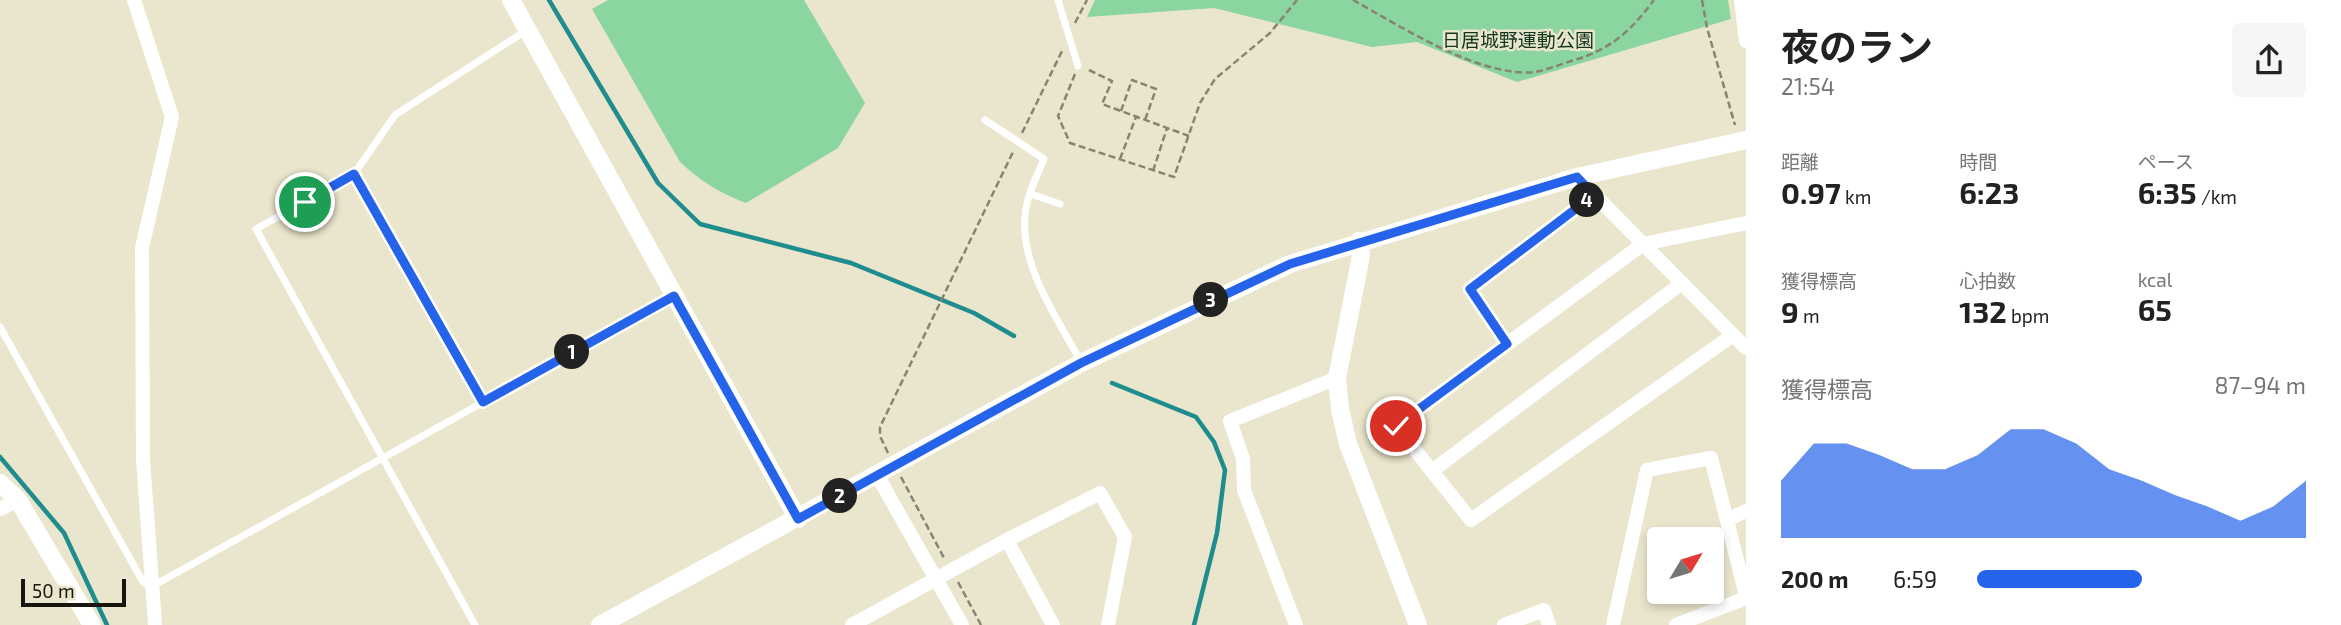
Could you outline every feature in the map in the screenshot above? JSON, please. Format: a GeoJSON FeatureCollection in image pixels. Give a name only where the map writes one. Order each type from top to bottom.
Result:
{"type":"FeatureCollection","features":[{"type":"Feature","properties":{"kind":"street"},"geometry":{"type":"LineString","coordinates":[[134,0],[172,117],[142,248],[143,460],[155,625]]}},
{"type":"Feature","properties":{"kind":"street"},"geometry":{"type":"LineString","coordinates":[[511,0],[798,519]]}},
{"type":"Feature","properties":{"kind":"street"},"geometry":{"type":"LineString","coordinates":[[1741,0],[1746,41]]}},
{"type":"Feature","properties":{"kind":"street"},"geometry":{"type":"LineString","coordinates":[[600,625],[1081,363],[1290,264],[1577,177],[1742,141]]}},
{"type":"Feature","properties":{"kind":"street"},"geometry":{"type":"LineString","coordinates":[[1577,177],[1746,348]]}},
{"type":"Feature","properties":{"kind":"street"},"geometry":{"type":"LineString","coordinates":[[1507,344],[1470,289],[1594,195]]}},
{"type":"Feature","properties":{"kind":"street"},"geometry":{"type":"LineString","coordinates":[[1733,335],[1471,520],[1396,426],[1643,244],[1746,223]]}},
{"type":"Feature","properties":{"kind":"street"},"geometry":{"type":"LineString","coordinates":[[1359,241],[1361,256],[1337,378],[1340,409],[1348,444],[1418,625]]}},
{"type":"Feature","properties":{"kind":"street"},"geometry":{"type":"LineString","coordinates":[[1432,471],[1682,284]]}},
{"type":"Feature","properties":{"kind":"street"},"geometry":{"type":"LineString","coordinates":[[1296,625],[1244,490],[1243,459],[1230,421],[1337,378]]}},
{"type":"Feature","properties":{"kind":"street"},"geometry":{"type":"LineString","coordinates":[[1613,625],[1647,470],[1711,458],[1746,596],[1676,625]]}},
{"type":"Feature","properties":{"kind":"street"},"geometry":{"type":"LineString","coordinates":[[877,475],[962,625]]}},
{"type":"Feature","properties":{"kind":"street"},"geometry":{"type":"LineString","coordinates":[[0,483],[18,500],[92,625]]}},
{"type":"Feature","properties":{"kind":"street"},"geometry":{"type":"LineString","coordinates":[[852,625],[1007,540],[1100,493],[1125,537],[1108,625]]}},
{"type":"Feature","properties":{"kind":"street"},"geometry":{"type":"LineString","coordinates":[[0,509],[18,500]]}},
{"type":"Feature","properties":{"kind":"street"},"geometry":{"type":"LineString","coordinates":[[1727,520],[1746,511]]}},
{"type":"Feature","properties":{"kind":"street"},"geometry":{"type":"LineString","coordinates":[[1007,540],[1053,625]]}},
{"type":"Feature","properties":{"kind":"street"},"geometry":{"type":"LineString","coordinates":[[1504,625],[1544,610],[1549,625]]}},
{"type":"Feature","properties":{"kind":"lane"},"geometry":{"type":"LineString","coordinates":[[1058,0],[1078,66]]}},
{"type":"Feature","properties":{"kind":"lane"},"geometry":{"type":"LineString","coordinates":[[475,625],[257,229],[354,174],[394,115],[527,29]]}},
{"type":"Feature","properties":{"kind":"lane"},"geometry":{"type":"LineString","coordinates":[[985,120],[1044,159],[1025,216],[1029,253],[1041,286],[1081,363]]}},
{"type":"Feature","properties":{"kind":"lane"},"geometry":{"type":"LineString","coordinates":[[354,174],[483,402]]}},
{"type":"Feature","properties":{"kind":"lane"},"geometry":{"type":"LineString","coordinates":[[1031,194],[1060,204]]}},
{"type":"Feature","properties":{"kind":"lane"},"geometry":{"type":"LineString","coordinates":[[0,327],[143,582],[151,587],[674,296]]}},
{"type":"Feature","properties":{"kind":"path"},"geometry":{"type":"LineString","coordinates":[[1189,136],[1102,104],[1112,80],[1078,66],[1058,116],[1070,143],[1174,177],[1189,136],[1200,103],[1215,79],[1270,33],[1297,0]]}},
{"type":"Feature","properties":{"kind":"path"},"geometry":{"type":"LineString","coordinates":[[1353,0],[1474,61],[1509,71],[1535,72],[1585,57],[1615,43],[1654,0]]}},
{"type":"Feature","properties":{"kind":"path"},"geometry":{"type":"LineString","coordinates":[[1702,0],[1707,28],[1742,141]]}},
{"type":"Feature","properties":{"kind":"path"},"geometry":{"type":"LineString","coordinates":[[1121,111],[1132,80],[1144,84],[1156,89],[1145,120]]}},
{"type":"Feature","properties":{"kind":"path"},"geometry":{"type":"LineString","coordinates":[[1120,160],[1136,117]]}},
{"type":"Feature","properties":{"kind":"path"},"geometry":{"type":"LineString","coordinates":[[1153,171],[1167,128]]}},
{"type":"Feature","properties":{"kind":"path"},"geometry":{"type":"LineString","coordinates":[[951,281],[880,427],[880,436],[981,625]]}},
{"type":"Feature","properties":{"kind":"green space"},"geometry":{"type":"Polygon","coordinates":[[[608,0],[804,0],[865,103],[838,148],[746,203],[711,186],[680,162],[592,9],[608,0]]]}},
{"type":"Feature","properties":{"kind":"green space","name":"日居城野運動公園"},"geometry":{"type":"Polygon","coordinates":[[[1095,0],[1728,0],[1731,19],[1517,82],[1417,42],[1372,47],[1214,8],[1087,17],[1095,0]]]}},
{"type":"Feature","properties":{"kind":"waterway"},"geometry":{"type":"LineString","coordinates":[[549,0],[658,183],[700,224],[851,263],[974,313],[1014,336]]}},
{"type":"Feature","properties":{"kind":"waterway"},"geometry":{"type":"LineString","coordinates":[[1112,383],[1196,417],[1214,442],[1225,470],[1217,533],[1194,625]]}},
{"type":"Feature","properties":{"kind":"waterway"},"geometry":{"type":"LineString","coordinates":[[0,457],[64,533],[107,625]]}},
{"type":"Feature","properties":{"kind":"route"},"geometry":{"type":"LineString","coordinates":[[305,202],[354,174],[483,402],[674,296],[798,519],[1081,363],[1290,264],[1577,177],[1594,195],[1470,289],[1507,344],[1396,426]]}}]}
